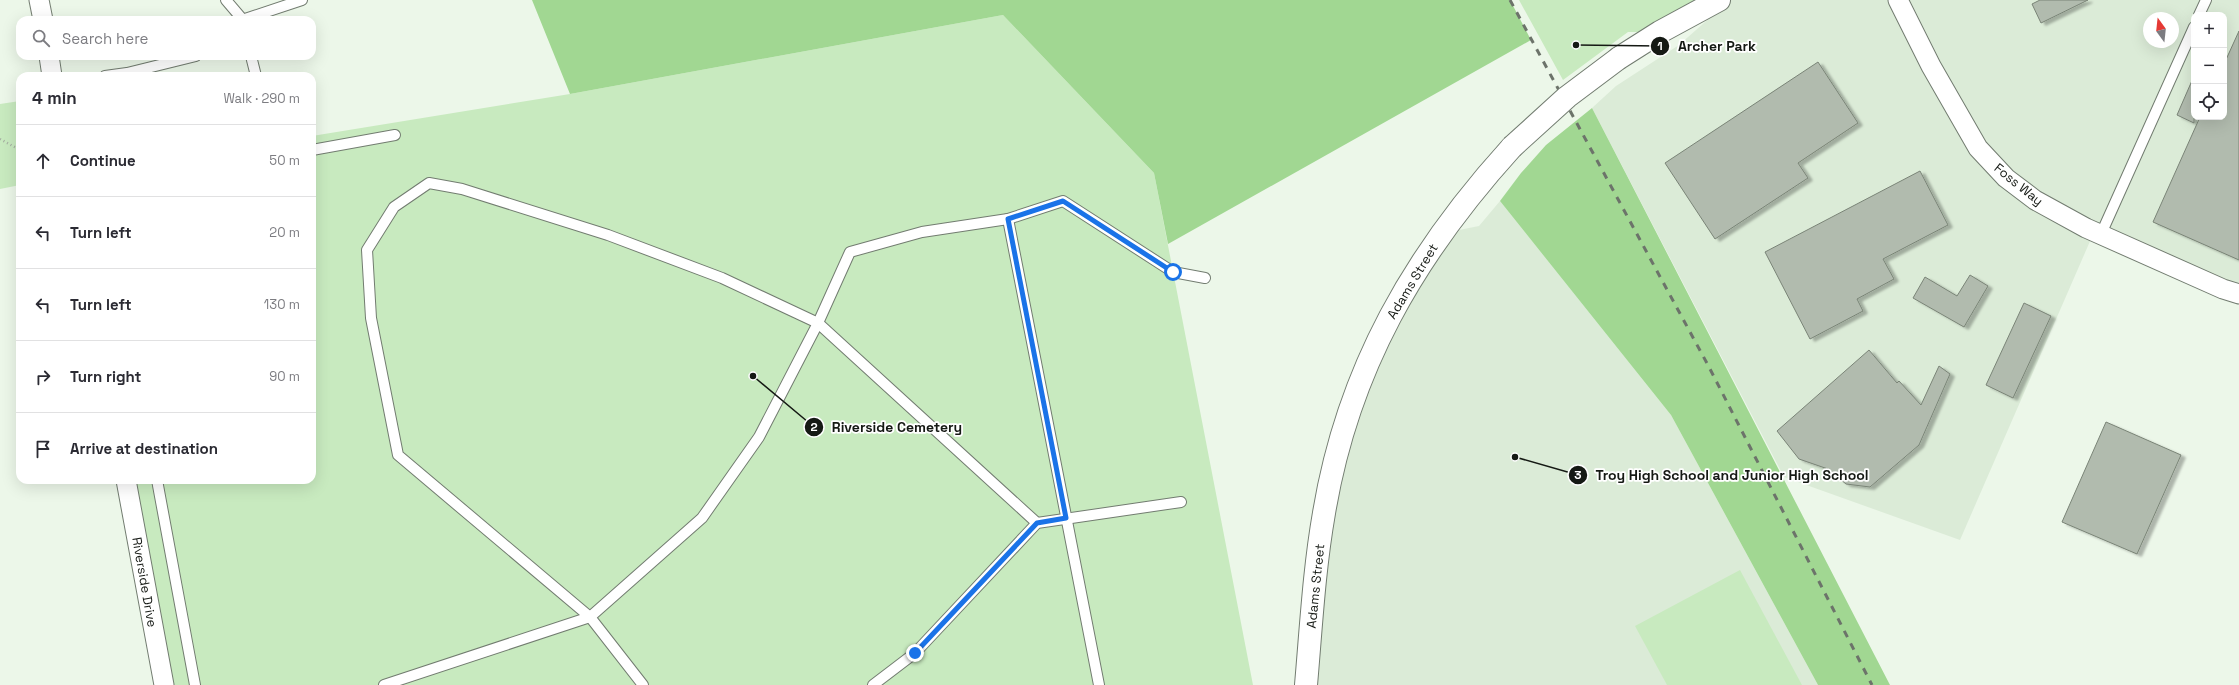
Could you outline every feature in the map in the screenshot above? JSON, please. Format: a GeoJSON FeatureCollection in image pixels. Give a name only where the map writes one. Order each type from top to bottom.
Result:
{"type":"FeatureCollection","features":[{"type":"Feature","properties":{"kind":"street"},"geometry":{"type":"LineString","coordinates":[[39,0],[41,16]]}},
{"type":"Feature","properties":{"kind":"street","name":"Adams Street"},"geometry":{"type":"LineString","coordinates":[[1306,685],[1318,551],[1324,513],[1341,439],[1358,388],[1382,332],[1419,265],[1462,204],[1512,148],[1568,97],[1619,58],[1660,32],[1719,0]]}},
{"type":"Feature","properties":{"kind":"street","name":"Foss Way"},"geometry":{"type":"LineString","coordinates":[[1898,0],[1931,66],[1978,148],[2006,178],[2035,200],[2102,234],[2223,289],[2239,294]]}},
{"type":"Feature","properties":{"kind":"street"},"geometry":{"type":"LineString","coordinates":[[50,60],[51,72]]}},
{"type":"Feature","properties":{"kind":"street","name":"Riverside Drive"},"geometry":{"type":"LineString","coordinates":[[127,484],[164,685]]}},
{"type":"Feature","properties":{"kind":"lane"},"geometry":{"type":"LineString","coordinates":[[226,0],[240,16]]}},
{"type":"Feature","properties":{"kind":"lane"},"geometry":{"type":"LineString","coordinates":[[255,16],[302,0]]}},
{"type":"Feature","properties":{"kind":"lane"},"geometry":{"type":"LineString","coordinates":[[2200,12],[2206,0]]}},
{"type":"Feature","properties":{"kind":"lane"},"geometry":{"type":"LineString","coordinates":[[2102,234],[2191,34]]}},
{"type":"Feature","properties":{"kind":"lane"},"geometry":{"type":"LineString","coordinates":[[131,72],[180,60]]}},
{"type":"Feature","properties":{"kind":"lane"},"geometry":{"type":"LineString","coordinates":[[252,60],[255,72]]}},
{"type":"Feature","properties":{"kind":"lane"},"geometry":{"type":"LineString","coordinates":[[316,149],[395,135]]}},
{"type":"Feature","properties":{"kind":"lane"},"geometry":{"type":"LineString","coordinates":[[644,685],[590,617],[398,455],[371,318],[367,250],[394,207],[429,182],[462,189],[615,238],[722,278],[818,323],[1037,523]]}},
{"type":"Feature","properties":{"kind":"lane"},"geometry":{"type":"LineString","coordinates":[[384,685],[590,617],[702,518],[759,437],[818,323],[850,252],[922,232],[1008,219],[1063,201],[1173,272],[1205,278]]}},
{"type":"Feature","properties":{"kind":"lane"},"geometry":{"type":"LineString","coordinates":[[1008,219],[1099,685]]}},
{"type":"Feature","properties":{"kind":"lane"},"geometry":{"type":"LineString","coordinates":[[158,484],[195,685]]}},
{"type":"Feature","properties":{"kind":"lane"},"geometry":{"type":"LineString","coordinates":[[873,685],[915,653],[1037,523],[1181,502]]}},
{"type":"Feature","properties":{"kind":"path"},"geometry":{"type":"LineString","coordinates":[[0,138],[16,148]]}},
{"type":"Feature","properties":{"kind":"shaded area"},"geometry":{"type":"Polygon","coordinates":[[[1730,0],[2239,0],[2239,294],[2094,232],[1960,540],[1784,477],[1592,108],[1616,86],[1679,45],[1730,0]]]}},
{"type":"Feature","properties":{"kind":"shaded area"},"geometry":{"type":"Polygon","coordinates":[[[1500,201],[1671,415],[1818,685],[1306,685],[1341,439],[1439,234],[1479,226],[1500,201]]]}},
{"type":"Feature","properties":{"kind":"green space"},"geometry":{"type":"Polygon","coordinates":[[[532,0],[1510,0],[1531,40],[1168,244],[1154,173],[1003,15],[570,94],[532,0]]]}},
{"type":"Feature","properties":{"kind":"green space"},"geometry":{"type":"Polygon","coordinates":[[[1519,0],[1719,0],[1660,32],[1628,32],[1563,80],[1519,0]]]}},
{"type":"Feature","properties":{"kind":"green space"},"geometry":{"type":"Polygon","coordinates":[[[1003,15],[1154,173],[1253,685],[164,685],[127,484],[316,484],[316,135],[570,94],[1003,15]]]}},
{"type":"Feature","properties":{"kind":"green space"},"geometry":{"type":"Polygon","coordinates":[[[16,102],[16,186],[0,189],[0,104],[16,102]]]}},
{"type":"Feature","properties":{"kind":"green space"},"geometry":{"type":"Polygon","coordinates":[[[1592,108],[1890,685],[1818,685],[1671,415],[1500,201],[1521,173],[1546,145],[1592,108]]]}},
{"type":"Feature","properties":{"kind":"green space"},"geometry":{"type":"Polygon","coordinates":[[[1740,570],[1802,685],[1667,685],[1635,626],[1740,570]]]}},
{"type":"Feature","properties":{"kind":"building"},"geometry":{"type":"Polygon","coordinates":[[[2040,0],[2088,0],[2041,23],[2032,4],[2040,0]]]}},
{"type":"Feature","properties":{"kind":"building"},"geometry":{"type":"Polygon","coordinates":[[[2239,31],[2239,260],[2153,222],[2199,120],[2227,120],[2227,57],[2239,31]]]}},
{"type":"Feature","properties":{"kind":"building"},"geometry":{"type":"Polygon","coordinates":[[[1818,62],[1858,123],[1798,163],[1808,178],[1715,239],[1665,163],[1818,62]]]}},
{"type":"Feature","properties":{"kind":"building"},"geometry":{"type":"Polygon","coordinates":[[[2191,83],[2191,120],[2194,120],[2194,123],[2177,115],[2191,83]]]}},
{"type":"Feature","properties":{"kind":"building"},"geometry":{"type":"Polygon","coordinates":[[[1920,171],[1948,225],[1883,259],[1894,279],[1857,299],[1863,311],[1810,339],[1765,252],[1920,171]]]}},
{"type":"Feature","properties":{"kind":"building"},"geometry":{"type":"Polygon","coordinates":[[[1970,275],[1988,286],[1964,327],[1913,298],[1925,277],[1957,296],[1970,275]]]}},
{"type":"Feature","properties":{"kind":"building"},"geometry":{"type":"Polygon","coordinates":[[[2024,303],[2051,316],[2013,398],[1986,385],[2024,303]]]}},
{"type":"Feature","properties":{"kind":"building"},"geometry":{"type":"Polygon","coordinates":[[[1869,350],[1897,383],[1899,381],[1921,405],[1939,366],[1950,374],[1919,445],[1870,487],[1846,484],[1828,469],[1799,459],[1777,431],[1869,350]]]}},
{"type":"Feature","properties":{"kind":"building"},"geometry":{"type":"Polygon","coordinates":[[[2106,422],[2181,455],[2137,554],[2062,522],[2106,422]]]}},
{"type":"Feature","properties":{"kind":"railway"},"geometry":{"type":"LineString","coordinates":[[1510,0],[1709,367],[1872,685]]}},
{"type":"Feature","properties":{"kind":"place","name":"Archer Park"},"geometry":{"type":"Point","coordinates":[1576,45]}},
{"type":"Feature","properties":{"kind":"place","name":"Riverside Cemetery"},"geometry":{"type":"Point","coordinates":[753,376]}},
{"type":"Feature","properties":{"kind":"place","name":"Troy High School and Junior High School"},"geometry":{"type":"Point","coordinates":[1515,457]}},
{"type":"Feature","properties":{"kind":"route"},"geometry":{"type":"LineString","coordinates":[[915,653],[1037,523],[1066,518],[1008,219],[1063,201],[1173,272]]}}]}
